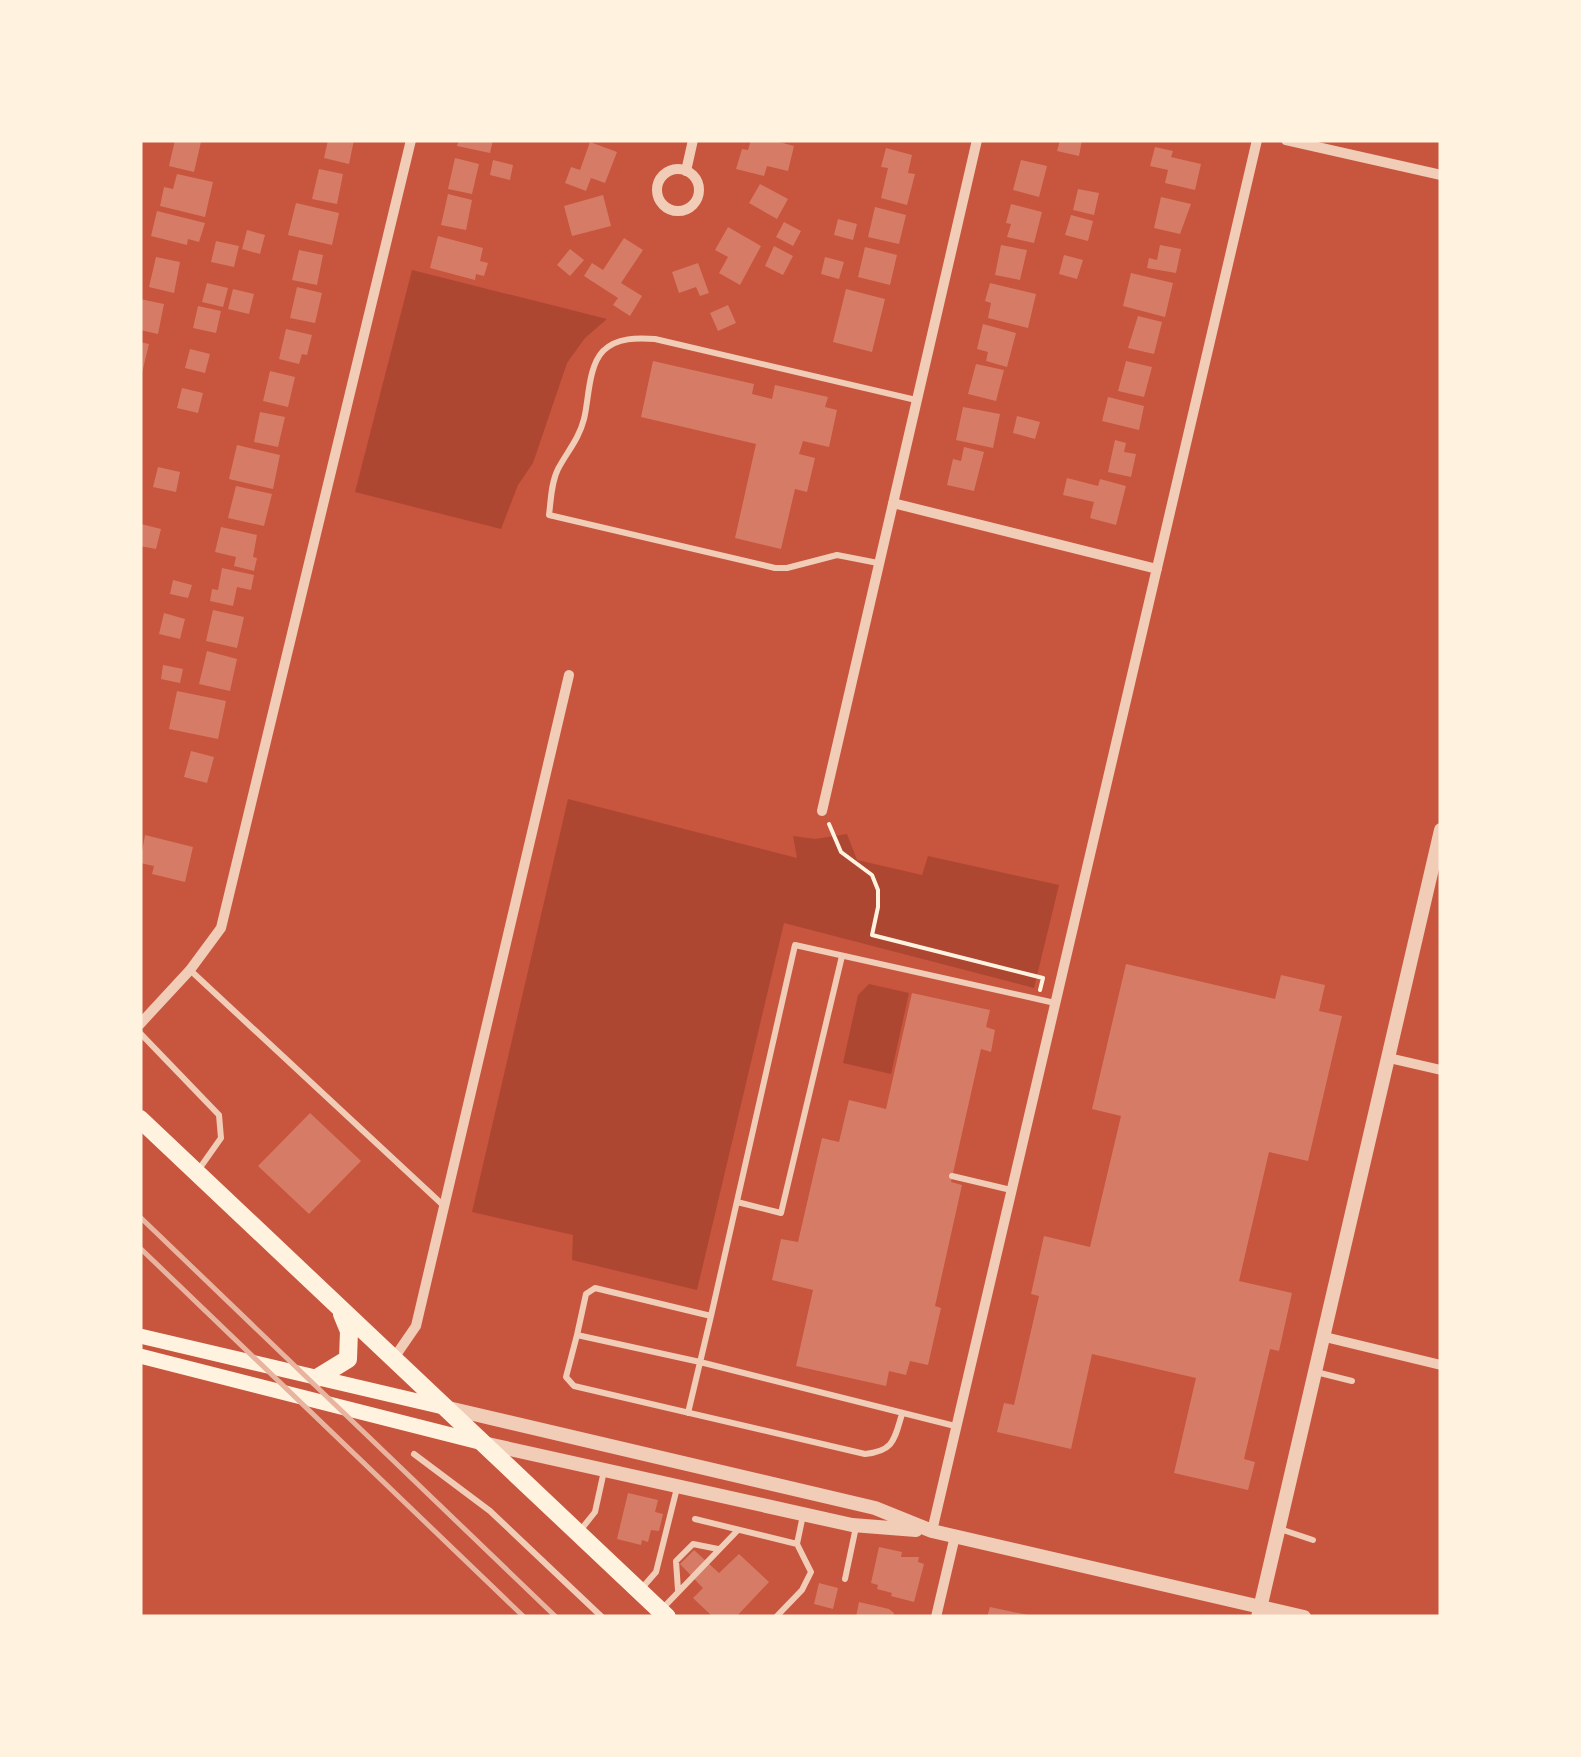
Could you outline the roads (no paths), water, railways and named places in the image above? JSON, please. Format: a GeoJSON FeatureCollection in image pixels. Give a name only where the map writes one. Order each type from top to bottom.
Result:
{"type":"FeatureCollection","features":[{"type":"Feature","properties":{"kind":"main road"},"geometry":{"type":"LineString","coordinates":[[140,1119],[658,1613]]}},
{"type":"Feature","properties":{"kind":"main road"},"geometry":{"type":"LineString","coordinates":[[317,1378],[348,1359],[350,1331],[337,1304]]}},
{"type":"Feature","properties":{"kind":"main road"},"geometry":{"type":"LineString","coordinates":[[140,1336],[444,1407]]}},
{"type":"Feature","properties":{"kind":"main road"},"geometry":{"type":"LineString","coordinates":[[140,1356],[483,1444]]}},
{"type":"Feature","properties":{"kind":"street"},"geometry":{"type":"LineString","coordinates":[[140,1024],[190,970],[220,928],[412,140]]}},
{"type":"Feature","properties":{"kind":"street"},"geometry":{"type":"LineString","coordinates":[[686,171],[693,140]]}},
{"type":"Feature","properties":{"kind":"street"},"geometry":{"type":"LineString","coordinates":[[822,811],[977,140]]}},
{"type":"Feature","properties":{"kind":"street"},"geometry":{"type":"LineString","coordinates":[[932,1531],[1256,140]]}},
{"type":"Feature","properties":{"kind":"street"},"geometry":{"type":"LineString","coordinates":[[1286,140],[1441,175]]}},
{"type":"Feature","properties":{"kind":"street"},"geometry":{"type":"LineString","coordinates":[[686,171],[696,180],[696,201],[686,210],[672,211],[658,197],[658,184],[666,172],[686,171]]}},
{"type":"Feature","properties":{"kind":"street"},"geometry":{"type":"LineString","coordinates":[[894,503],[1157,569]]}},
{"type":"Feature","properties":{"kind":"street"},"geometry":{"type":"LineString","coordinates":[[394,1358],[416,1326],[569,674]]}},
{"type":"Feature","properties":{"kind":"street"},"geometry":{"type":"LineString","coordinates":[[1259,1612],[1441,830]]}},
{"type":"Feature","properties":{"kind":"street"},"geometry":{"type":"LineString","coordinates":[[1389,1058],[1441,1070]]}},
{"type":"Feature","properties":{"kind":"street"},"geometry":{"type":"LineString","coordinates":[[1325,1337],[1441,1365]]}},
{"type":"Feature","properties":{"kind":"street"},"geometry":{"type":"LineString","coordinates":[[444,1407],[875,1508],[932,1531]]}},
{"type":"Feature","properties":{"kind":"street"},"geometry":{"type":"LineString","coordinates":[[483,1444],[856,1526],[932,1531],[1259,1612],[1304,1617]]}},
{"type":"Feature","properties":{"kind":"street"},"geometry":{"type":"LineString","coordinates":[[936,1617],[955,1536]]}},
{"type":"Feature","properties":{"kind":"lane"},"geometry":{"type":"LineString","coordinates":[[880,563],[838,555],[787,568],[720,557],[549,515],[552,487],[583,424],[596,363],[610,346],[634,337],[917,400]]}},
{"type":"Feature","properties":{"kind":"lane"},"geometry":{"type":"LineString","coordinates":[[688,1413],[795,945],[1055,1004]]}},
{"type":"Feature","properties":{"kind":"lane"},"geometry":{"type":"LineString","coordinates":[[736,1202],[781,1212],[842,956]]}},
{"type":"Feature","properties":{"kind":"lane"},"geometry":{"type":"LineString","coordinates":[[190,970],[444,1206]]}},
{"type":"Feature","properties":{"kind":"lane"},"geometry":{"type":"LineString","coordinates":[[140,1033],[219,1115],[221,1138],[197,1172]]}},
{"type":"Feature","properties":{"kind":"lane"},"geometry":{"type":"LineString","coordinates":[[952,1176],[1012,1190]]}},
{"type":"Feature","properties":{"kind":"lane"},"geometry":{"type":"LineString","coordinates":[[711,1316],[595,1288],[586,1294],[566,1377],[574,1386],[864,1454],[882,1452],[893,1442],[902,1414]]}},
{"type":"Feature","properties":{"kind":"lane"},"geometry":{"type":"LineString","coordinates":[[576,1335],[956,1426]]}},
{"type":"Feature","properties":{"kind":"lane"},"geometry":{"type":"LineString","coordinates":[[1316,1372],[1352,1381]]}},
{"type":"Feature","properties":{"kind":"lane"},"geometry":{"type":"LineString","coordinates":[[414,1454],[490,1511],[602,1617]]}},
{"type":"Feature","properties":{"kind":"lane"},"geometry":{"type":"LineString","coordinates":[[578,1533],[595,1512],[604,1470]]}},
{"type":"Feature","properties":{"kind":"lane"},"geometry":{"type":"LineString","coordinates":[[639,1591],[656,1572],[678,1486]]}},
{"type":"Feature","properties":{"kind":"lane"},"geometry":{"type":"LineString","coordinates":[[776,1617],[802,1590],[811,1572],[797,1544],[803,1514]]}},
{"type":"Feature","properties":{"kind":"lane"},"geometry":{"type":"LineString","coordinates":[[695,1519],[797,1544]]}},
{"type":"Feature","properties":{"kind":"lane"},"geometry":{"type":"LineString","coordinates":[[845,1578],[856,1526]]}},
{"type":"Feature","properties":{"kind":"lane"},"geometry":{"type":"LineString","coordinates":[[1279,1529],[1314,1540]]}},
{"type":"Feature","properties":{"kind":"lane"},"geometry":{"type":"LineString","coordinates":[[658,1613],[738,1530]]}},
{"type":"Feature","properties":{"kind":"lane"},"geometry":{"type":"LineString","coordinates":[[678,1592],[676,1561],[693,1544],[719,1549]]}},
{"type":"Feature","properties":{"kind":"railway"},"geometry":{"type":"LineString","coordinates":[[140,1217],[556,1617]]}},
{"type":"Feature","properties":{"kind":"railway"},"geometry":{"type":"LineString","coordinates":[[140,1248],[524,1617]]}}]}
